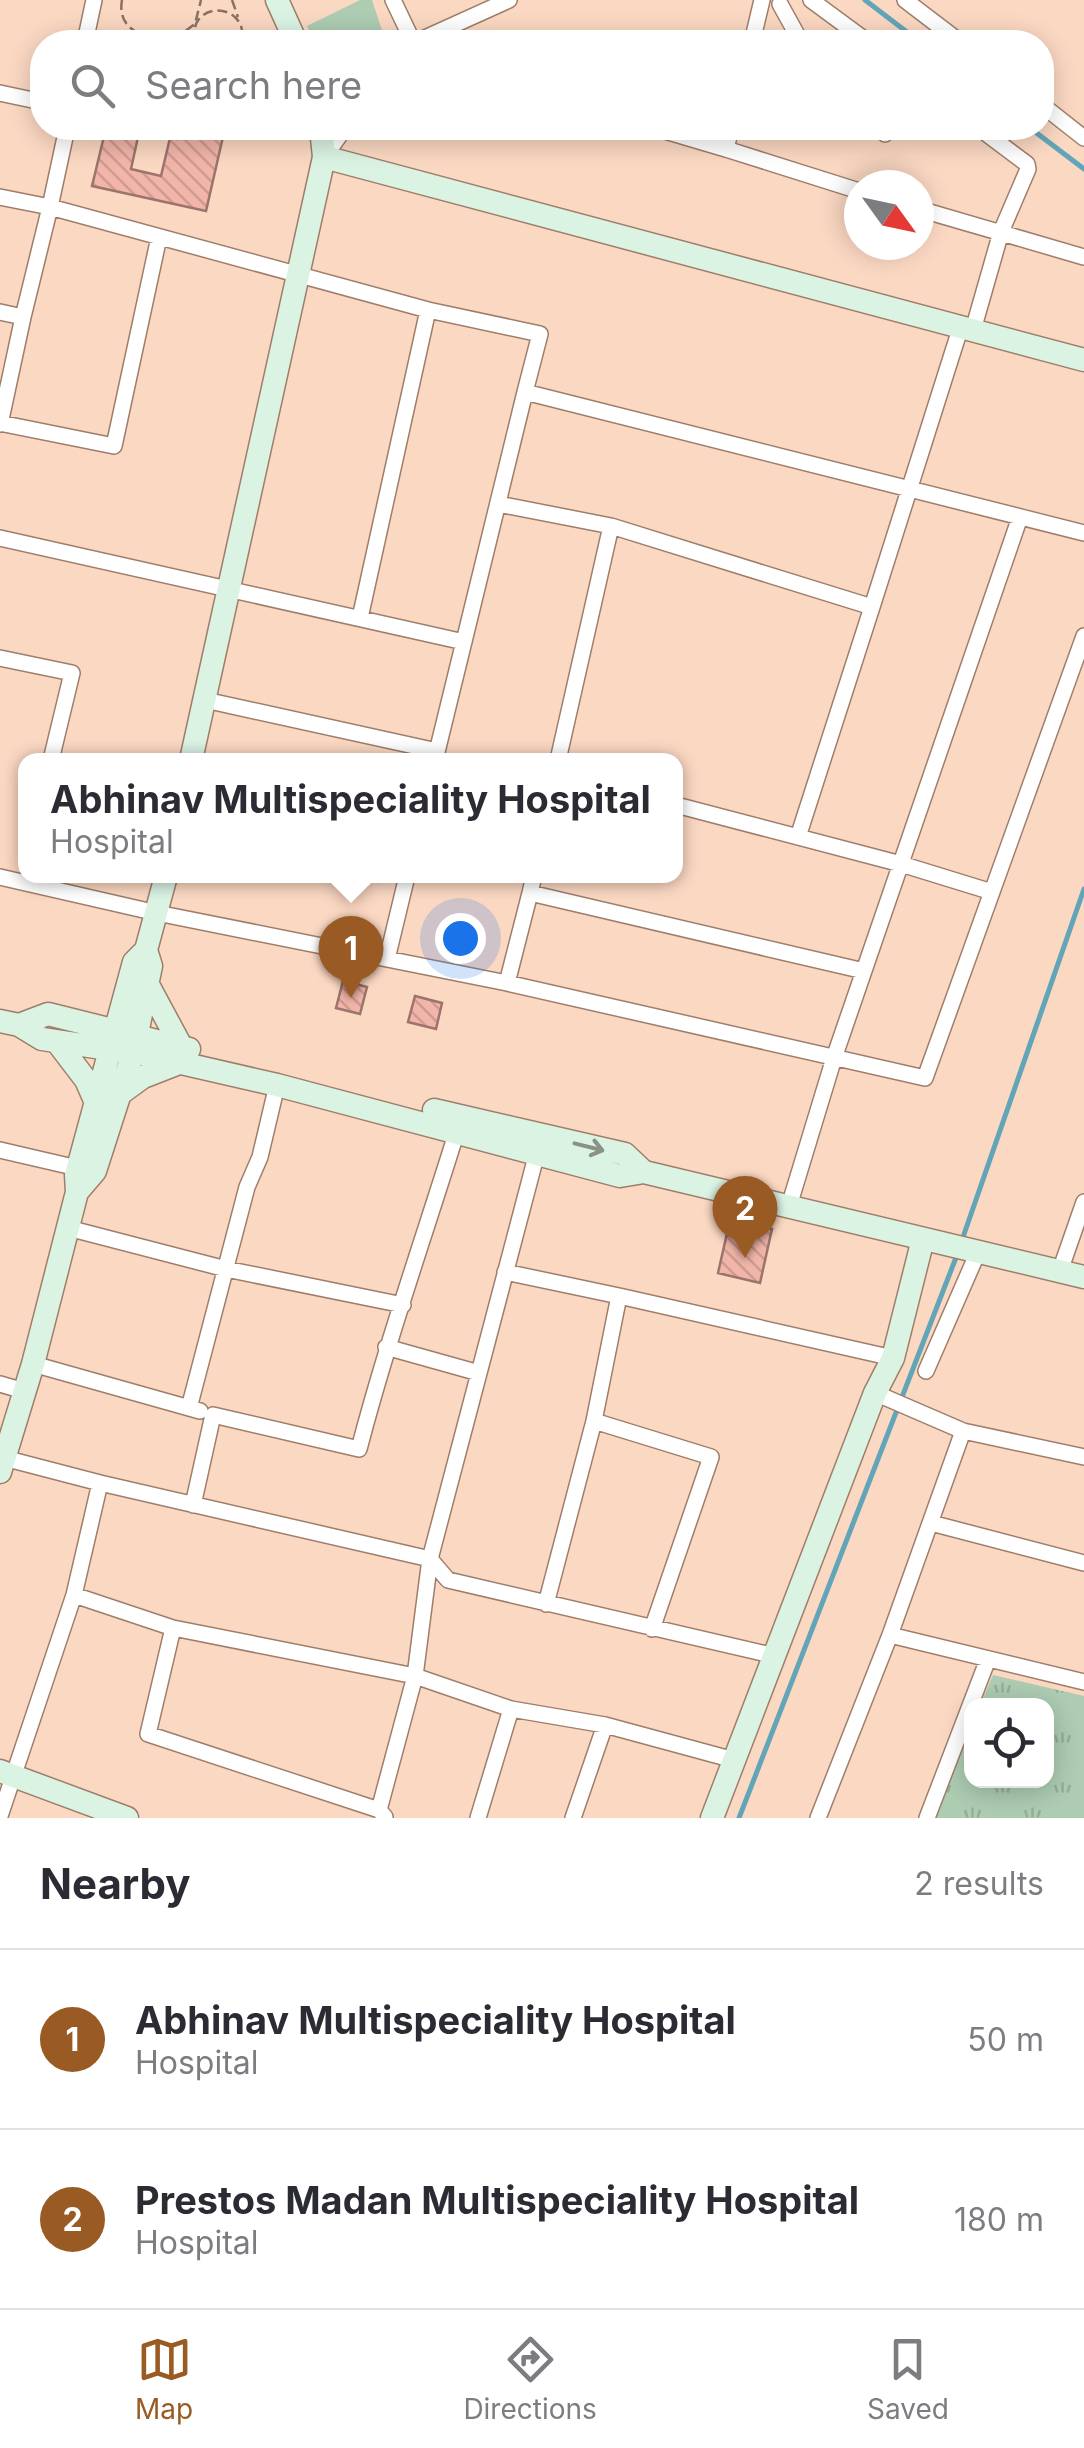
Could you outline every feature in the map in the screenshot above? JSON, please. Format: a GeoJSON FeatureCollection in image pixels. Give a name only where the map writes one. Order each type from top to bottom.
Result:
{"type":"FeatureCollection","features":[{"type":"Feature","properties":{"kind":"street"},"geometry":{"type":"LineString","coordinates":[[88,30],[94,0]]}},
{"type":"Feature","properties":{"kind":"street"},"geometry":{"type":"LineString","coordinates":[[277,0],[291,30]]}},
{"type":"Feature","properties":{"kind":"street"},"geometry":{"type":"LineString","coordinates":[[393,0],[408,30]]}},
{"type":"Feature","properties":{"kind":"street"},"geometry":{"type":"LineString","coordinates":[[441,30],[509,0]]}},
{"type":"Feature","properties":{"kind":"street"},"geometry":{"type":"LineString","coordinates":[[811,0],[852,30]]}},
{"type":"Feature","properties":{"kind":"street"},"geometry":{"type":"LineString","coordinates":[[905,0],[944,30]]}},
{"type":"Feature","properties":{"kind":"street"},"geometry":{"type":"LineString","coordinates":[[758,30],[774,1],[793,30]]}},
{"type":"Feature","properties":{"kind":"street"},"geometry":{"type":"LineString","coordinates":[[0,93],[30,99]]}},
{"type":"Feature","properties":{"kind":"street"},"geometry":{"type":"LineString","coordinates":[[1054,114],[1084,138]]}},
{"type":"Feature","properties":{"kind":"street"},"geometry":{"type":"LineString","coordinates":[[64,140],[0,423],[114,446],[159,238]]}},
{"type":"Feature","properties":{"kind":"street"},"geometry":{"type":"LineString","coordinates":[[193,753],[299,277],[324,157],[323,140]]}},
{"type":"Feature","properties":{"kind":"street"},"geometry":{"type":"LineString","coordinates":[[324,157],[336,140]]}},
{"type":"Feature","properties":{"kind":"street"},"geometry":{"type":"LineString","coordinates":[[696,140],[844,186]]}},
{"type":"Feature","properties":{"kind":"street"},"geometry":{"type":"LineString","coordinates":[[726,149],[729,140]]}},
{"type":"Feature","properties":{"kind":"street"},"geometry":{"type":"LineString","coordinates":[[798,837],[909,489],[1001,232],[1028,169],[1027,164],[995,140]]}},
{"type":"Feature","properties":{"kind":"street"},"geometry":{"type":"LineString","coordinates":[[324,157],[1084,360]]}},
{"type":"Feature","properties":{"kind":"street"},"geometry":{"type":"LineString","coordinates":[[0,196],[428,310],[540,334],[437,753]]}},
{"type":"Feature","properties":{"kind":"street"},"geometry":{"type":"LineString","coordinates":[[934,212],[1084,257]]}},
{"type":"Feature","properties":{"kind":"street"},"geometry":{"type":"LineString","coordinates":[[360,618],[428,310]]}},
{"type":"Feature","properties":{"kind":"street"},"geometry":{"type":"LineString","coordinates":[[0,312],[24,317]]}},
{"type":"Feature","properties":{"kind":"street"},"geometry":{"type":"LineString","coordinates":[[525,392],[1084,533]]}},
{"type":"Feature","properties":{"kind":"street"},"geometry":{"type":"LineString","coordinates":[[498,504],[611,526],[872,607]]}},
{"type":"Feature","properties":{"kind":"street"},"geometry":{"type":"LineString","coordinates":[[789,1206],[834,1058],[1020,517]]}},
{"type":"Feature","properties":{"kind":"street"},"geometry":{"type":"LineString","coordinates":[[560,753],[611,526]]}},
{"type":"Feature","properties":{"kind":"street"},"geometry":{"type":"LineString","coordinates":[[0,538],[464,642]]}},
{"type":"Feature","properties":{"kind":"street"},"geometry":{"type":"LineString","coordinates":[[54,883],[157,914],[507,983],[925,1078],[1084,636]]}},
{"type":"Feature","properties":{"kind":"street"},"geometry":{"type":"LineString","coordinates":[[0,658],[72,673],[53,753]]}},
{"type":"Feature","properties":{"kind":"street"},"geometry":{"type":"LineString","coordinates":[[205,700],[424,753]]}},
{"type":"Feature","properties":{"kind":"street"},"geometry":{"type":"LineString","coordinates":[[683,807],[992,892]]}},
{"type":"Feature","properties":{"kind":"street"},"geometry":{"type":"LineString","coordinates":[[164,883],[146,950],[134,962],[121,1093],[76,1192],[33,1364],[2,1465],[430,1559],[448,1580],[772,1655]]}},
{"type":"Feature","properties":{"kind":"street"},"geometry":{"type":"LineString","coordinates":[[387,959],[405,883]]}},
{"type":"Feature","properties":{"kind":"street"},"geometry":{"type":"LineString","coordinates":[[507,983],[532,883]]}},
{"type":"Feature","properties":{"kind":"street"},"geometry":{"type":"LineString","coordinates":[[530,893],[864,971]]}},
{"type":"Feature","properties":{"kind":"street"},"geometry":{"type":"LineString","coordinates":[[86,1170],[96,1105],[147,983],[151,966],[146,950]]}},
{"type":"Feature","properties":{"kind":"street"},"geometry":{"type":"LineString","coordinates":[[147,983],[181,1055]]}},
{"type":"Feature","properties":{"kind":"street"},"geometry":{"type":"LineString","coordinates":[[10,1023],[48,1014],[125,1043],[389,1100],[539,1143],[620,1176],[644,1172],[1084,1277]]}},
{"type":"Feature","properties":{"kind":"street"},"geometry":{"type":"LineString","coordinates":[[10,1023],[57,1042],[125,1043]]}},
{"type":"Feature","properties":{"kind":"street"},"geometry":{"type":"LineString","coordinates":[[57,1042],[86,1080],[96,1105]]}},
{"type":"Feature","properties":{"kind":"street"},"geometry":{"type":"LineString","coordinates":[[121,1093],[181,1055],[277,1085],[457,1131],[539,1143]]}},
{"type":"Feature","properties":{"kind":"street"},"geometry":{"type":"LineString","coordinates":[[190,1408],[277,1085]]}},
{"type":"Feature","properties":{"kind":"street"},"geometry":{"type":"LineString","coordinates":[[33,1364],[213,1415],[359,1449],[386,1347],[403,1305],[457,1131]]}},
{"type":"Feature","properties":{"kind":"street"},"geometry":{"type":"LineString","coordinates":[[173,1628],[148,1734],[383,1814],[415,1676],[430,1559],[539,1143]]}},
{"type":"Feature","properties":{"kind":"street"},"geometry":{"type":"LineString","coordinates":[[0,1150],[86,1170]]}},
{"type":"Feature","properties":{"kind":"street"},"geometry":{"type":"LineString","coordinates":[[1060,1271],[1084,1202]]}},
{"type":"Feature","properties":{"kind":"street"},"geometry":{"type":"LineString","coordinates":[[68,1228],[226,1269],[403,1305]]}},
{"type":"Feature","properties":{"kind":"street"},"geometry":{"type":"LineString","coordinates":[[712,1818],[772,1655],[894,1358],[934,1241]]}},
{"type":"Feature","properties":{"kind":"street"},"geometry":{"type":"LineString","coordinates":[[926,1371],[977,1251]]}},
{"type":"Feature","properties":{"kind":"street"},"geometry":{"type":"LineString","coordinates":[[506,1272],[894,1358]]}},
{"type":"Feature","properties":{"kind":"street"},"geometry":{"type":"LineString","coordinates":[[546,1604],[594,1421],[619,1296]]}},
{"type":"Feature","properties":{"kind":"street"},"geometry":{"type":"LineString","coordinates":[[386,1347],[479,1373]]}},
{"type":"Feature","properties":{"kind":"street"},"geometry":{"type":"LineString","coordinates":[[0,1384],[24,1391]]}},
{"type":"Feature","properties":{"kind":"street"},"geometry":{"type":"LineString","coordinates":[[879,1395],[963,1431],[1084,1457]]}},
{"type":"Feature","properties":{"kind":"street"},"geometry":{"type":"LineString","coordinates":[[193,1505],[213,1415]]}},
{"type":"Feature","properties":{"kind":"street"},"geometry":{"type":"LineString","coordinates":[[594,1421],[711,1457],[652,1629]]}},
{"type":"Feature","properties":{"kind":"street"},"geometry":{"type":"LineString","coordinates":[[818,1818],[890,1635],[963,1431]]}},
{"type":"Feature","properties":{"kind":"street"},"geometry":{"type":"LineString","coordinates":[[0,1816],[6,1774],[74,1596],[100,1484]]}},
{"type":"Feature","properties":{"kind":"street"},"geometry":{"type":"LineString","coordinates":[[931,1523],[1084,1564]]}},
{"type":"Feature","properties":{"kind":"street"},"geometry":{"type":"LineString","coordinates":[[74,1596],[173,1628],[415,1676],[511,1709],[605,1725],[734,1760]]}},
{"type":"Feature","properties":{"kind":"street"},"geometry":{"type":"LineString","coordinates":[[890,1635],[1084,1682]]}},
{"type":"Feature","properties":{"kind":"street"},"geometry":{"type":"LineString","coordinates":[[927,1818],[988,1660]]}},
{"type":"Feature","properties":{"kind":"street"},"geometry":{"type":"LineString","coordinates":[[478,1818],[511,1709]]}},
{"type":"Feature","properties":{"kind":"street"},"geometry":{"type":"LineString","coordinates":[[574,1818],[605,1725]]}},
{"type":"Feature","properties":{"kind":"street"},"geometry":{"type":"LineString","coordinates":[[6,1774],[127,1818]]}},
{"type":"Feature","properties":{"kind":"path"},"geometry":{"type":"LineString","coordinates":[[122,0],[120,14],[124,24],[136,30]]}},
{"type":"Feature","properties":{"kind":"path"},"geometry":{"type":"LineString","coordinates":[[195,30],[201,0]]}},
{"type":"Feature","properties":{"kind":"path"},"geometry":{"type":"LineString","coordinates":[[232,0],[243,30]]}},
{"type":"Feature","properties":{"kind":"path"},"geometry":{"type":"LineString","coordinates":[[187,30],[216,9],[228,11],[239,20]]}},
{"type":"Feature","properties":{"kind":"green space"},"geometry":{"type":"Polygon","coordinates":[[[360,0],[372,0],[382,30],[309,30],[307,26],[360,0]]]}},
{"type":"Feature","properties":{"kind":"green space"},"geometry":{"type":"Polygon","coordinates":[[[993,1675],[1084,1696],[1084,1818],[934,1818],[964,1744],[964,1788],[1054,1788],[1054,1698],[983,1698],[993,1675]]]}},
{"type":"Feature","properties":{"kind":"building"},"geometry":{"type":"Polygon","coordinates":[[[103,140],[137,140],[131,169],[161,176],[170,140],[222,140],[206,211],[92,186],[103,140]]]}},
{"type":"Feature","properties":{"kind":"building"},"geometry":{"type":"Polygon","coordinates":[[[343,981],[367,987],[360,1014],[336,1008],[343,981]]]}},
{"type":"Feature","properties":{"kind":"building"},"geometry":{"type":"Polygon","coordinates":[[[415,996],[442,1003],[436,1029],[408,1022],[415,996]]]}},
{"type":"Feature","properties":{"kind":"building"},"geometry":{"type":"Polygon","coordinates":[[[730,1220],[772,1229],[760,1283],[718,1273],[730,1220]]]}},
{"type":"Feature","properties":{"kind":"waterway"},"geometry":{"type":"LineString","coordinates":[[865,0],[904,30]]}},
{"type":"Feature","properties":{"kind":"waterway"},"geometry":{"type":"LineString","coordinates":[[1046,140],[1084,169]]}},
{"type":"Feature","properties":{"kind":"waterway"},"geometry":{"type":"LineString","coordinates":[[962,1240],[1084,889]]}},
{"type":"Feature","properties":{"kind":"waterway"},"geometry":{"type":"LineString","coordinates":[[739,1818],[957,1255]]}},
{"type":"Feature","properties":{"kind":"place","name":"Abhinav Multispeciality Hospital"},"geometry":{"type":"Point","coordinates":[351,998]}},
{"type":"Feature","properties":{"kind":"place","name":"Prestos Madan Multispeciality Hospital"},"geometry":{"type":"Point","coordinates":[745,1258]}}]}
